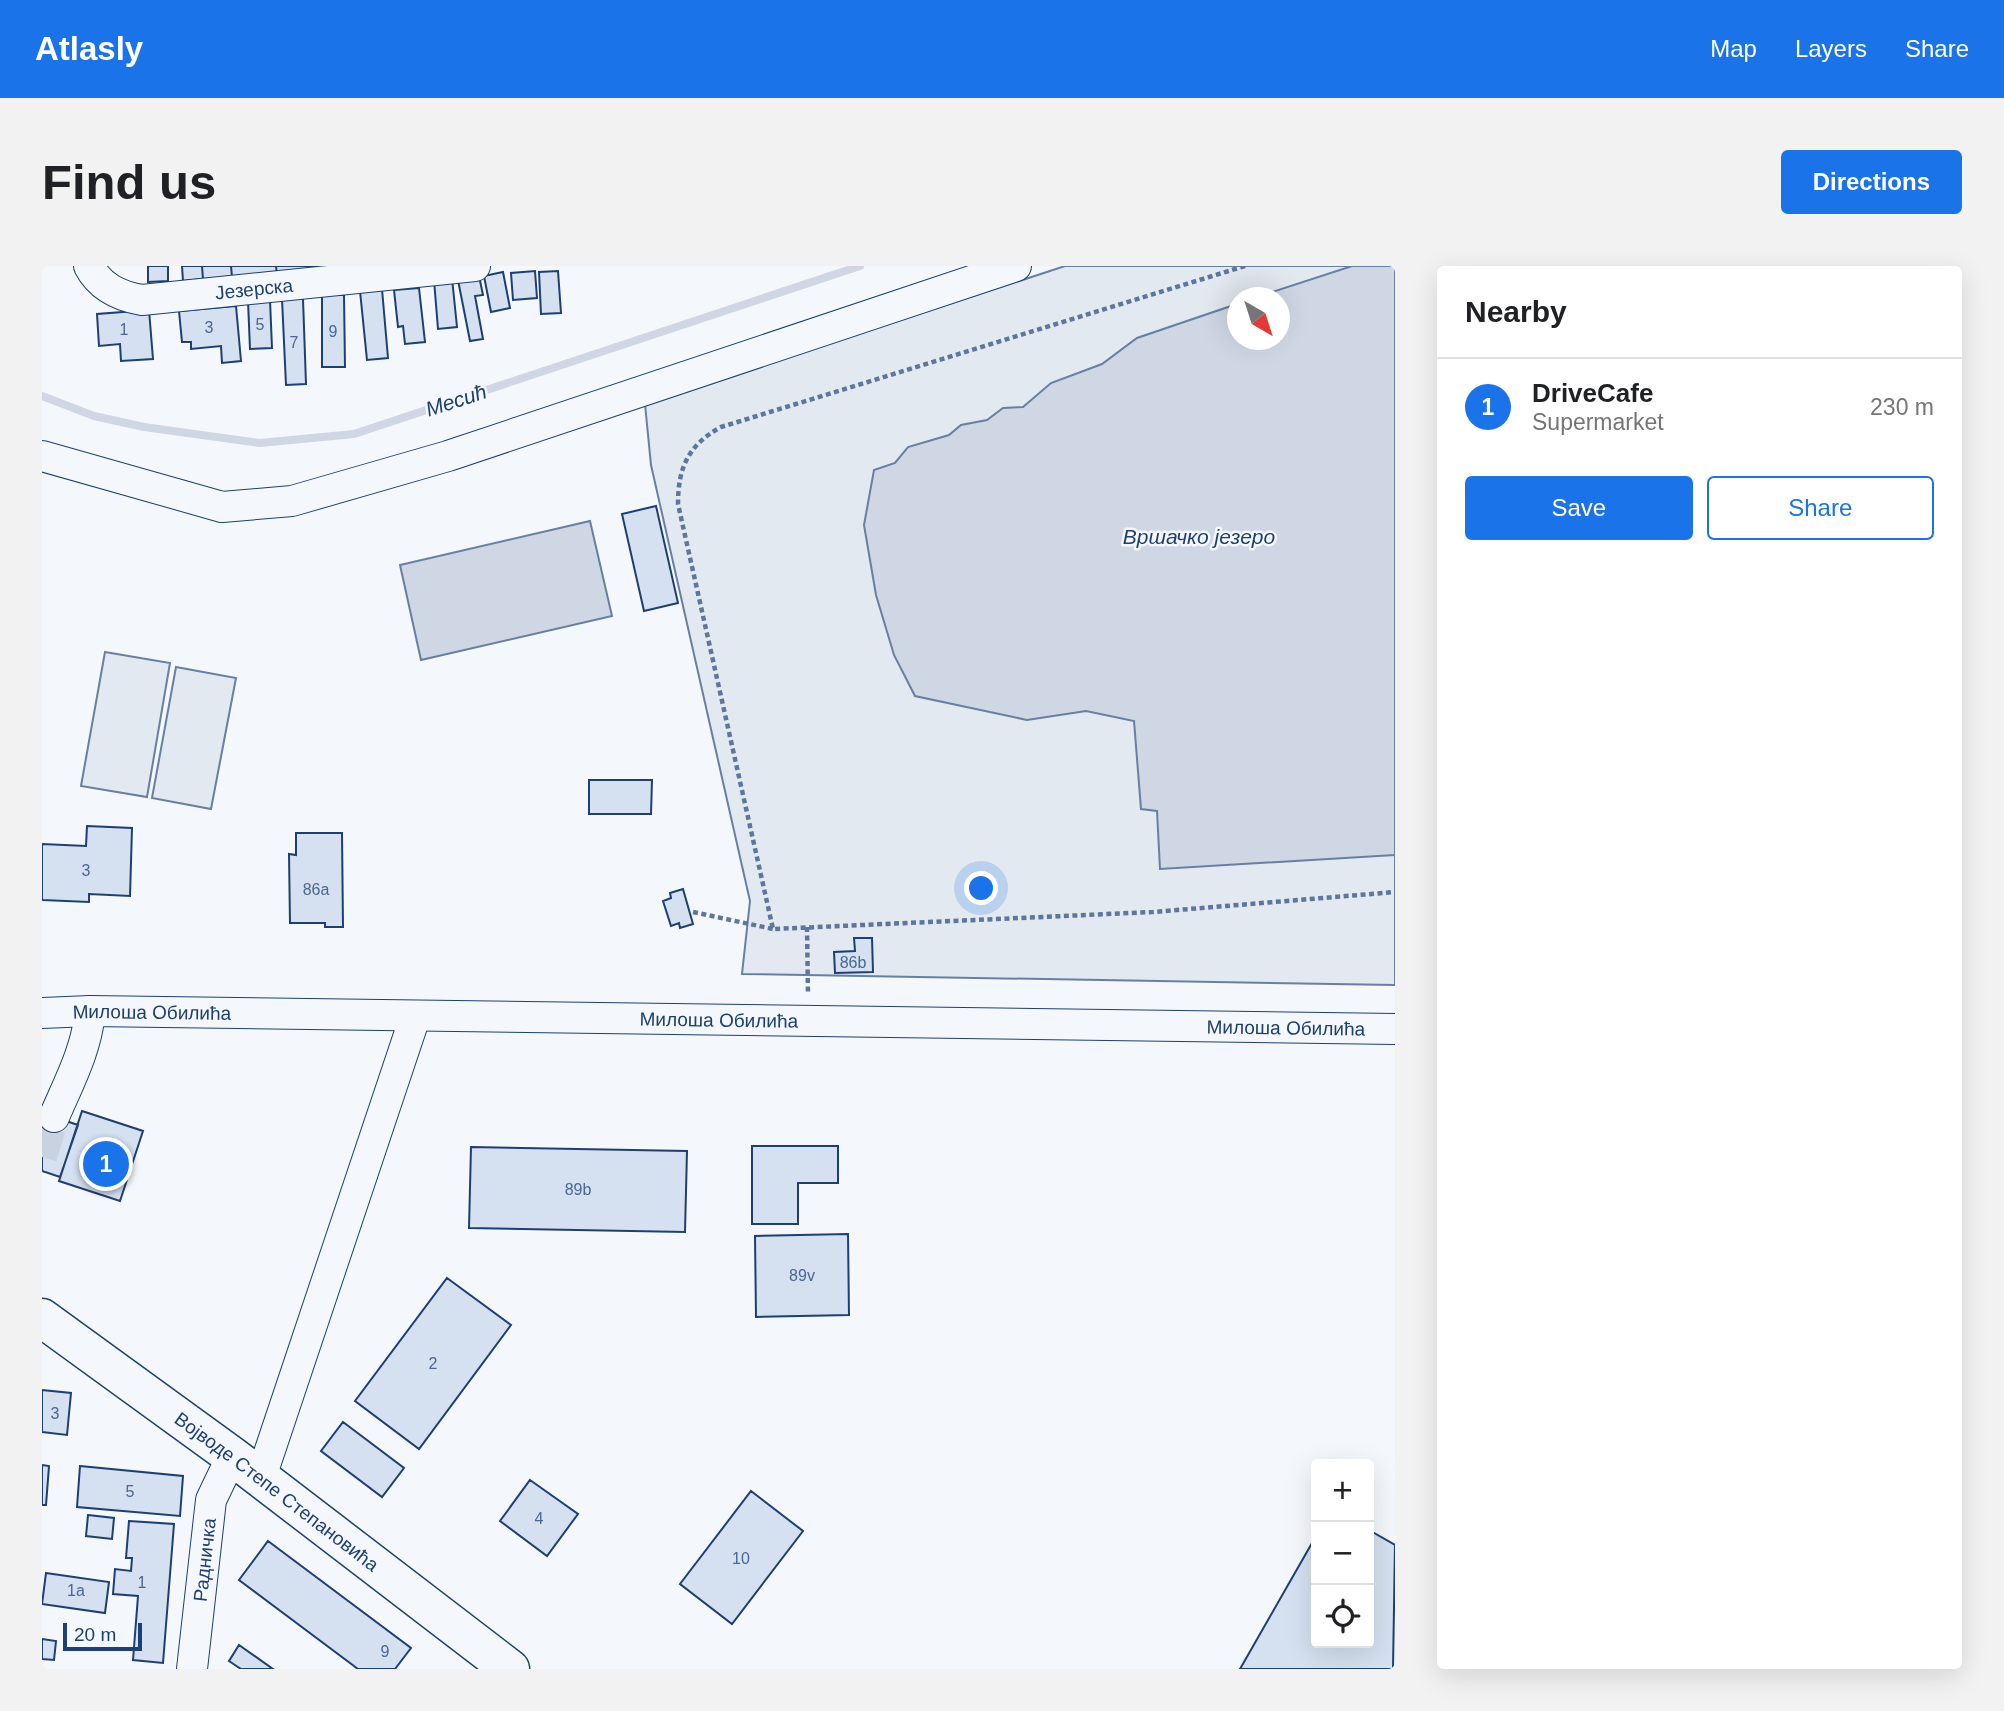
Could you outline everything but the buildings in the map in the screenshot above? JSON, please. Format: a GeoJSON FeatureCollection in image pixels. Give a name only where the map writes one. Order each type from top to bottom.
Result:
{"type":"FeatureCollection","features":[{"type":"Feature","properties":{"kind":"main road","name":"Војводе Степе Степановића"},"geometry":{"type":"LineString","coordinates":[[42,1318],[246,1468],[510,1669]]}},
{"type":"Feature","properties":{"kind":"street","name":"Језерска"},"geometry":{"type":"LineString","coordinates":[[89,266],[108,288],[124,297],[142,300],[208,296],[475,266]]}},
{"type":"Feature","properties":{"kind":"street"},"geometry":{"type":"LineString","coordinates":[[42,456],[222,507],[292,500],[448,456],[1016,266]]}},
{"type":"Feature","properties":{"kind":"street"},"geometry":{"type":"LineString","coordinates":[[54,1117],[54,1085],[88,1031],[90,1011]]}},
{"type":"Feature","properties":{"kind":"street","name":"Милоша Обилића"},"geometry":{"type":"LineString","coordinates":[[42,1013],[90,1011],[1395,1029]]}},
{"type":"Feature","properties":{"kind":"street","name":"Радничка"},"geometry":{"type":"LineString","coordinates":[[192,1669],[211,1500],[246,1468],[415,1017]]}},
{"type":"Feature","properties":{"kind":"path"},"geometry":{"type":"LineString","coordinates":[[773,929],[678,504],[678,477],[702,437],[720,427],[1245,266]]}},
{"type":"Feature","properties":{"kind":"path"},"geometry":{"type":"LineString","coordinates":[[693,912],[773,929],[1153,912],[1395,892]]}},
{"type":"Feature","properties":{"kind":"path"},"geometry":{"type":"LineString","coordinates":[[807,928],[808,1020]]}},
{"type":"Feature","properties":{"kind":"shaded area"},"geometry":{"type":"Polygon","coordinates":[[[1065,266],[1395,266],[1395,985],[742,974],[750,901],[651,465],[645,404],[1065,266]]]}},
{"type":"Feature","properties":{"kind":"shaded area"},"geometry":{"type":"Polygon","coordinates":[[[105,652],[170,663],[147,797],[81,786],[105,652]]]}},
{"type":"Feature","properties":{"kind":"shaded area"},"geometry":{"type":"Polygon","coordinates":[[[176,667],[236,678],[211,809],[152,798],[176,667]]]}},
{"type":"Feature","properties":{"kind":"water","name":"Вршачко језеро"},"geometry":{"type":"Polygon","coordinates":[[[1352,266],[1395,266],[1395,855],[1160,869],[1157,811],[1141,809],[1134,721],[1086,711],[1027,720],[915,696],[894,655],[876,595],[864,525],[874,470],[895,463],[908,447],[949,435],[961,425],[987,420],[1003,408],[1023,407],[1051,383],[1102,364],[1137,338],[1227,307],[1227,350],[1290,350],[1290,287],[1288,287],[1352,266]]]}},
{"type":"Feature","properties":{"kind":"water"},"geometry":{"type":"Polygon","coordinates":[[[590,521],[612,616],[421,660],[400,565],[590,521]]]}},
{"type":"Feature","properties":{"kind":"waterway","name":"Месић"},"geometry":{"type":"LineString","coordinates":[[42,396],[94,416],[144,427],[260,443],[354,434],[860,266]]}},
{"type":"Feature","properties":{"kind":"tunnel"},"geometry":{"type":"LineString","coordinates":[[42,1157],[54,1117]]}},
{"type":"Feature","properties":{"kind":"place","name":"DriveCafe"},"geometry":{"type":"Point","coordinates":[106,1164]}}]}
